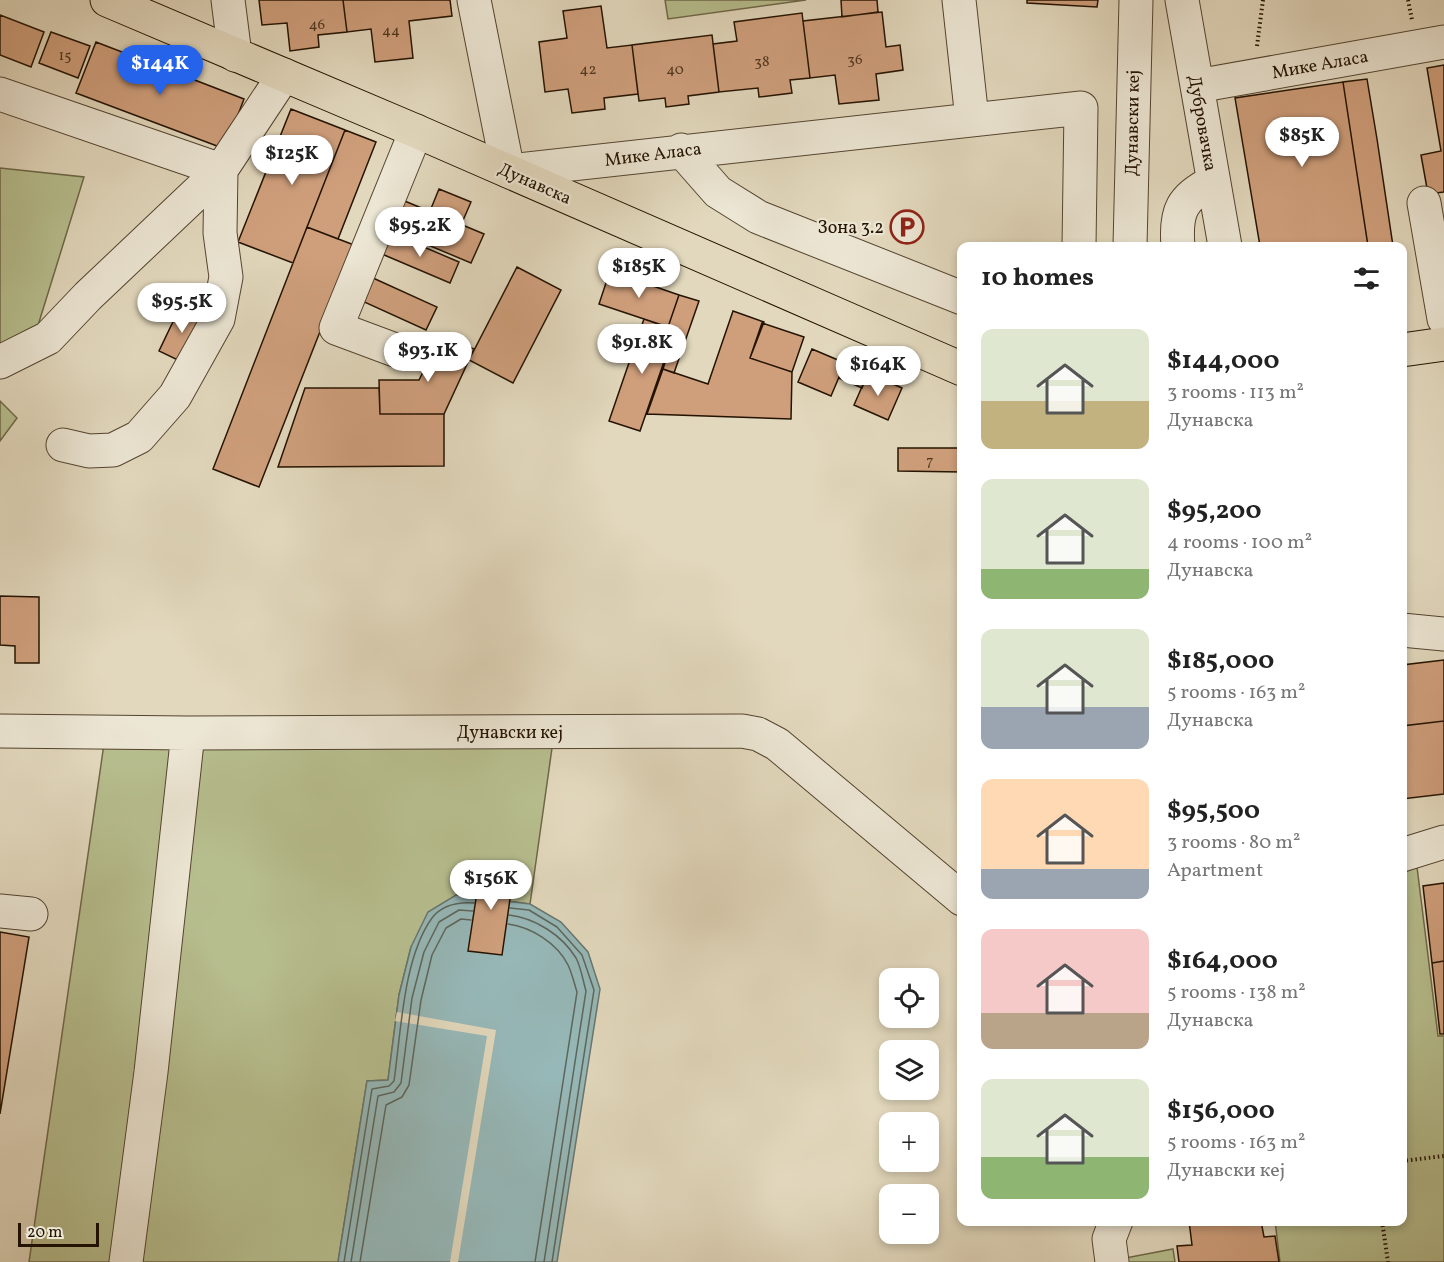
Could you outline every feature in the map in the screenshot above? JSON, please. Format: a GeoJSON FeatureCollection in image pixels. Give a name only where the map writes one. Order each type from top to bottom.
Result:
{"type":"FeatureCollection","features":[{"type":"Feature","properties":{"kind":"main road","name":"Дунавска"},"geometry":{"type":"LineString","coordinates":[[107,0],[416,131],[957,367]]}},
{"type":"Feature","properties":{"kind":"main road"},"geometry":{"type":"LineString","coordinates":[[1407,349],[1444,345]]}},
{"type":"Feature","properties":{"kind":"street"},"geometry":{"type":"LineString","coordinates":[[228,0],[235,55]]}},
{"type":"Feature","properties":{"kind":"street"},"geometry":{"type":"LineString","coordinates":[[474,0],[508,171]]}},
{"type":"Feature","properties":{"kind":"street"},"geometry":{"type":"LineString","coordinates":[[959,0],[972,119]]}},
{"type":"Feature","properties":{"kind":"street","name":"Дунавски кеј"},"geometry":{"type":"LineString","coordinates":[[1130,242],[1136,0]]}},
{"type":"Feature","properties":{"kind":"street","name":"Дубровачка"},"geometry":{"type":"LineString","coordinates":[[1181,1],[1224,242]]}},
{"type":"Feature","properties":{"kind":"street","name":"Мике Аласа"},"geometry":{"type":"LineString","coordinates":[[1197,86],[1444,42]]}},
{"type":"Feature","properties":{"kind":"street"},"geometry":{"type":"LineString","coordinates":[[0,362],[48,338],[88,296],[221,170],[284,75]]}},
{"type":"Feature","properties":{"kind":"street"},"geometry":{"type":"LineString","coordinates":[[0,94],[221,170]]}},
{"type":"Feature","properties":{"kind":"street","name":"Мике Аласа"},"geometry":{"type":"LineString","coordinates":[[508,171],[681,150],[1082,108],[1079,242]]}},
{"type":"Feature","properties":{"kind":"street"},"geometry":{"type":"LineString","coordinates":[[395,350],[336,328],[416,131]]}},
{"type":"Feature","properties":{"kind":"street"},"geometry":{"type":"LineString","coordinates":[[681,150],[718,192],[758,217],[957,296]]}},
{"type":"Feature","properties":{"kind":"street"},"geometry":{"type":"LineString","coordinates":[[63,445],[89,451],[113,450],[140,437],[175,396],[218,319],[226,277],[220,233],[221,170]]}},
{"type":"Feature","properties":{"kind":"street"},"geometry":{"type":"LineString","coordinates":[[1178,242],[1178,217],[1183,205],[1195,190],[1213,182]]}},
{"type":"Feature","properties":{"kind":"street"},"geometry":{"type":"LineString","coordinates":[[1424,203],[1444,319]]}},
{"type":"Feature","properties":{"kind":"street"},"geometry":{"type":"LineString","coordinates":[[1407,630],[1444,634]]}},
{"type":"Feature","properties":{"kind":"street","name":"Дунавски кеј"},"geometry":{"type":"LineString","coordinates":[[0,731],[188,734],[742,731],[758,734],[777,744],[957,895]]}},
{"type":"Feature","properties":{"kind":"street"},"geometry":{"type":"LineString","coordinates":[[126,1262],[151,1072],[188,734]]}},
{"type":"Feature","properties":{"kind":"street"},"geometry":{"type":"LineString","coordinates":[[1407,853],[1444,842]]}},
{"type":"Feature","properties":{"kind":"street"},"geometry":{"type":"LineString","coordinates":[[1112,1262],[1109,1239],[1114,1226]]}},
{"type":"Feature","properties":{"kind":"path"},"geometry":{"type":"LineString","coordinates":[[1252,76],[1263,0]]}},
{"type":"Feature","properties":{"kind":"path"},"geometry":{"type":"LineString","coordinates":[[1407,1160],[1444,1156]]}},
{"type":"Feature","properties":{"kind":"path"},"geometry":{"type":"LineString","coordinates":[[1383,1226],[1388,1262]]}},
{"type":"Feature","properties":{"kind":"green space"},"geometry":{"type":"Polygon","coordinates":[[[665,0],[806,0],[668,19],[665,0]]]}},
{"type":"Feature","properties":{"kind":"green space"},"geometry":{"type":"Polygon","coordinates":[[[0,168],[84,177],[31,348],[0,364],[0,168]]]}},
{"type":"Feature","properties":{"kind":"green space"},"geometry":{"type":"Polygon","coordinates":[[[0,401],[17,418],[0,441],[0,401]]]}},
{"type":"Feature","properties":{"kind":"green space"},"geometry":{"type":"Polygon","coordinates":[[[105,737],[552,748],[530,904],[456,895],[411,947],[399,995],[388,1080],[367,1081],[338,1262],[29,1262],[105,737]]]}},
{"type":"Feature","properties":{"kind":"green space"},"geometry":{"type":"Polygon","coordinates":[[[1417,867],[1438,1036],[1444,1036],[1444,1262],[1280,1262],[1276,1226],[1407,1226],[1407,871],[1417,867]]]}},
{"type":"Feature","properties":{"kind":"green space"},"geometry":{"type":"Polygon","coordinates":[[[1173,1249],[1175,1262],[1121,1262],[1120,1259],[1173,1249]]]}},
{"type":"Feature","properties":{"kind":"water"},"geometry":{"type":"Polygon","coordinates":[[[456,895],[530,904],[561,922],[588,952],[600,989],[557,1262],[338,1262],[367,1081],[388,1080],[399,995],[411,947],[428,912],[456,895]]]}},
{"type":"Feature","properties":{"kind":"pier"},"geometry":{"type":"Polygon","coordinates":[[[397,1012],[496,1030],[458,1262],[450,1262],[487,1036],[395,1021],[397,1012]]]}},
{"type":"Feature","properties":{"kind":"building"},"geometry":{"type":"Polygon","coordinates":[[[259,0],[343,0],[347,32],[318,35],[319,47],[290,51],[287,23],[262,25],[259,0]]]}},
{"type":"Feature","properties":{"kind":"building"},"geometry":{"type":"Polygon","coordinates":[[[343,0],[450,0],[452,16],[409,21],[413,58],[375,62],[371,29],[347,32],[343,0]]]}},
{"type":"Feature","properties":{"kind":"building"},"geometry":{"type":"Polygon","coordinates":[[[841,0],[877,0],[878,12],[842,17],[841,0]]]}},
{"type":"Feature","properties":{"kind":"building"},"geometry":{"type":"Polygon","coordinates":[[[1027,0],[1098,0],[1097,7],[1027,3],[1027,0]]]}},
{"type":"Feature","properties":{"kind":"building"},"geometry":{"type":"Polygon","coordinates":[[[601,6],[607,48],[632,45],[638,94],[604,98],[605,109],[572,113],[568,89],[545,92],[539,42],[567,38],[563,11],[601,6]]]}},
{"type":"Feature","properties":{"kind":"building"},"geometry":{"type":"Polygon","coordinates":[[[882,12],[886,47],[900,45],[903,70],[876,74],[879,100],[839,104],[835,75],[810,78],[803,21],[882,12]]]}},
{"type":"Feature","properties":{"kind":"building"},"geometry":{"type":"Polygon","coordinates":[[[802,13],[810,78],[790,80],[792,93],[759,97],[758,88],[719,92],[713,44],[737,41],[734,22],[802,13]]]}},
{"type":"Feature","properties":{"kind":"building"},"geometry":{"type":"Polygon","coordinates":[[[0,15],[44,32],[31,67],[0,55],[0,15]]]}},
{"type":"Feature","properties":{"kind":"building"},"geometry":{"type":"Polygon","coordinates":[[[51,32],[90,46],[78,78],[39,63],[51,32]]]}},
{"type":"Feature","properties":{"kind":"building"},"geometry":{"type":"Polygon","coordinates":[[[712,35],[719,92],[688,96],[689,104],[666,107],[665,98],[639,101],[632,45],[712,35]]]}},
{"type":"Feature","properties":{"kind":"building"},"geometry":{"type":"Polygon","coordinates":[[[96,42],[244,99],[225,149],[76,93],[96,42]]]}},
{"type":"Feature","properties":{"kind":"building"},"geometry":{"type":"Polygon","coordinates":[[[1444,65],[1444,192],[1428,194],[1421,155],[1441,151],[1427,68],[1444,65]]]}},
{"type":"Feature","properties":{"kind":"building"},"geometry":{"type":"Polygon","coordinates":[[[1367,79],[1392,242],[1367,242],[1343,82],[1367,79]]]}},
{"type":"Feature","properties":{"kind":"building"},"geometry":{"type":"Polygon","coordinates":[[[1343,82],[1367,242],[1259,242],[1235,98],[1343,82]]]}},
{"type":"Feature","properties":{"kind":"building"},"geometry":{"type":"Polygon","coordinates":[[[291,109],[345,130],[293,263],[238,242],[291,109]]]}},
{"type":"Feature","properties":{"kind":"building"},"geometry":{"type":"Polygon","coordinates":[[[345,130],[376,142],[338,239],[307,227],[345,130]]]}},
{"type":"Feature","properties":{"kind":"building"},"geometry":{"type":"Polygon","coordinates":[[[439,189],[471,202],[461,225],[430,211],[439,189]]]}},
{"type":"Feature","properties":{"kind":"building"},"geometry":{"type":"Polygon","coordinates":[[[395,197],[484,234],[471,263],[383,226],[395,197]]]}},
{"type":"Feature","properties":{"kind":"building"},"geometry":{"type":"Polygon","coordinates":[[[307,227],[354,245],[259,487],[213,469],[307,227]]]}},
{"type":"Feature","properties":{"kind":"building"},"geometry":{"type":"Polygon","coordinates":[[[391,233],[459,262],[450,283],[382,254],[391,233]]]}},
{"type":"Feature","properties":{"kind":"building"},"geometry":{"type":"Polygon","coordinates":[[[517,267],[561,290],[513,383],[469,360],[517,267]]]}},
{"type":"Feature","properties":{"kind":"building"},"geometry":{"type":"Polygon","coordinates":[[[610,271],[679,295],[668,327],[599,304],[610,271]]]}},
{"type":"Feature","properties":{"kind":"building"},"geometry":{"type":"Polygon","coordinates":[[[373,278],[437,307],[426,330],[362,301],[373,278]]]}},
{"type":"Feature","properties":{"kind":"building"},"geometry":{"type":"Polygon","coordinates":[[[679,295],[699,301],[674,373],[663,369],[675,330],[668,327],[679,295]]]}},
{"type":"Feature","properties":{"kind":"building"},"geometry":{"type":"Polygon","coordinates":[[[181,305],[206,317],[184,363],[159,351],[181,305]]]}},
{"type":"Feature","properties":{"kind":"building"},"geometry":{"type":"Polygon","coordinates":[[[733,311],[764,322],[750,358],[792,372],[791,419],[647,414],[663,369],[708,384],[733,311]]]}},
{"type":"Feature","properties":{"kind":"building"},"geometry":{"type":"Polygon","coordinates":[[[644,319],[675,330],[640,431],[609,421],[644,319]]]}},
{"type":"Feature","properties":{"kind":"building"},"geometry":{"type":"Polygon","coordinates":[[[762,323],[804,337],[792,372],[750,358],[762,323]]]}},
{"type":"Feature","properties":{"kind":"building"},"geometry":{"type":"Polygon","coordinates":[[[442,334],[474,349],[444,414],[380,414],[379,380],[419,380],[442,334]]]}},
{"type":"Feature","properties":{"kind":"building"},"geometry":{"type":"Polygon","coordinates":[[[812,349],[845,363],[831,396],[798,382],[812,349]]]}},
{"type":"Feature","properties":{"kind":"building"},"geometry":{"type":"Polygon","coordinates":[[[845,363],[868,373],[862,388],[839,378],[845,363]]]}},
{"type":"Feature","properties":{"kind":"building"},"geometry":{"type":"Polygon","coordinates":[[[868,373],[902,388],[888,420],[854,405],[868,373]]]}},
{"type":"Feature","properties":{"kind":"building"},"geometry":{"type":"Polygon","coordinates":[[[305,388],[379,388],[380,414],[444,414],[444,466],[278,467],[305,388]]]}},
{"type":"Feature","properties":{"kind":"building"},"geometry":{"type":"Polygon","coordinates":[[[898,448],[957,448],[957,472],[898,471],[898,448]]]}},
{"type":"Feature","properties":{"kind":"building"},"geometry":{"type":"Polygon","coordinates":[[[0,596],[39,597],[39,663],[15,663],[15,646],[0,645],[0,596]]]}},
{"type":"Feature","properties":{"kind":"building"},"geometry":{"type":"Polygon","coordinates":[[[1444,660],[1444,721],[1407,725],[1407,664],[1444,660]]]}},
{"type":"Feature","properties":{"kind":"building"},"geometry":{"type":"Polygon","coordinates":[[[1444,721],[1444,794],[1407,798],[1407,725],[1444,721]]]}},
{"type":"Feature","properties":{"kind":"building"},"geometry":{"type":"Polygon","coordinates":[[[481,866],[514,871],[502,955],[468,951],[481,866]]]}},
{"type":"Feature","properties":{"kind":"building"},"geometry":{"type":"Polygon","coordinates":[[[1444,883],[1444,961],[1432,963],[1423,886],[1444,883]]]}},
{"type":"Feature","properties":{"kind":"building"},"geometry":{"type":"Polygon","coordinates":[[[0,932],[29,937],[0,1114],[0,932]]]}},
{"type":"Feature","properties":{"kind":"building"},"geometry":{"type":"Polygon","coordinates":[[[1444,961],[1444,1034],[1440,1034],[1432,963],[1444,961]]]}},
{"type":"Feature","properties":{"kind":"building"},"geometry":{"type":"Polygon","coordinates":[[[1190,1226],[1262,1226],[1264,1237],[1275,1236],[1279,1262],[1179,1262],[1177,1246],[1192,1245],[1190,1226]]]}},
{"type":"Feature","properties":{"kind":"place","name":"Зона 3.2"},"geometry":{"type":"Point","coordinates":[907,227]}}]}
